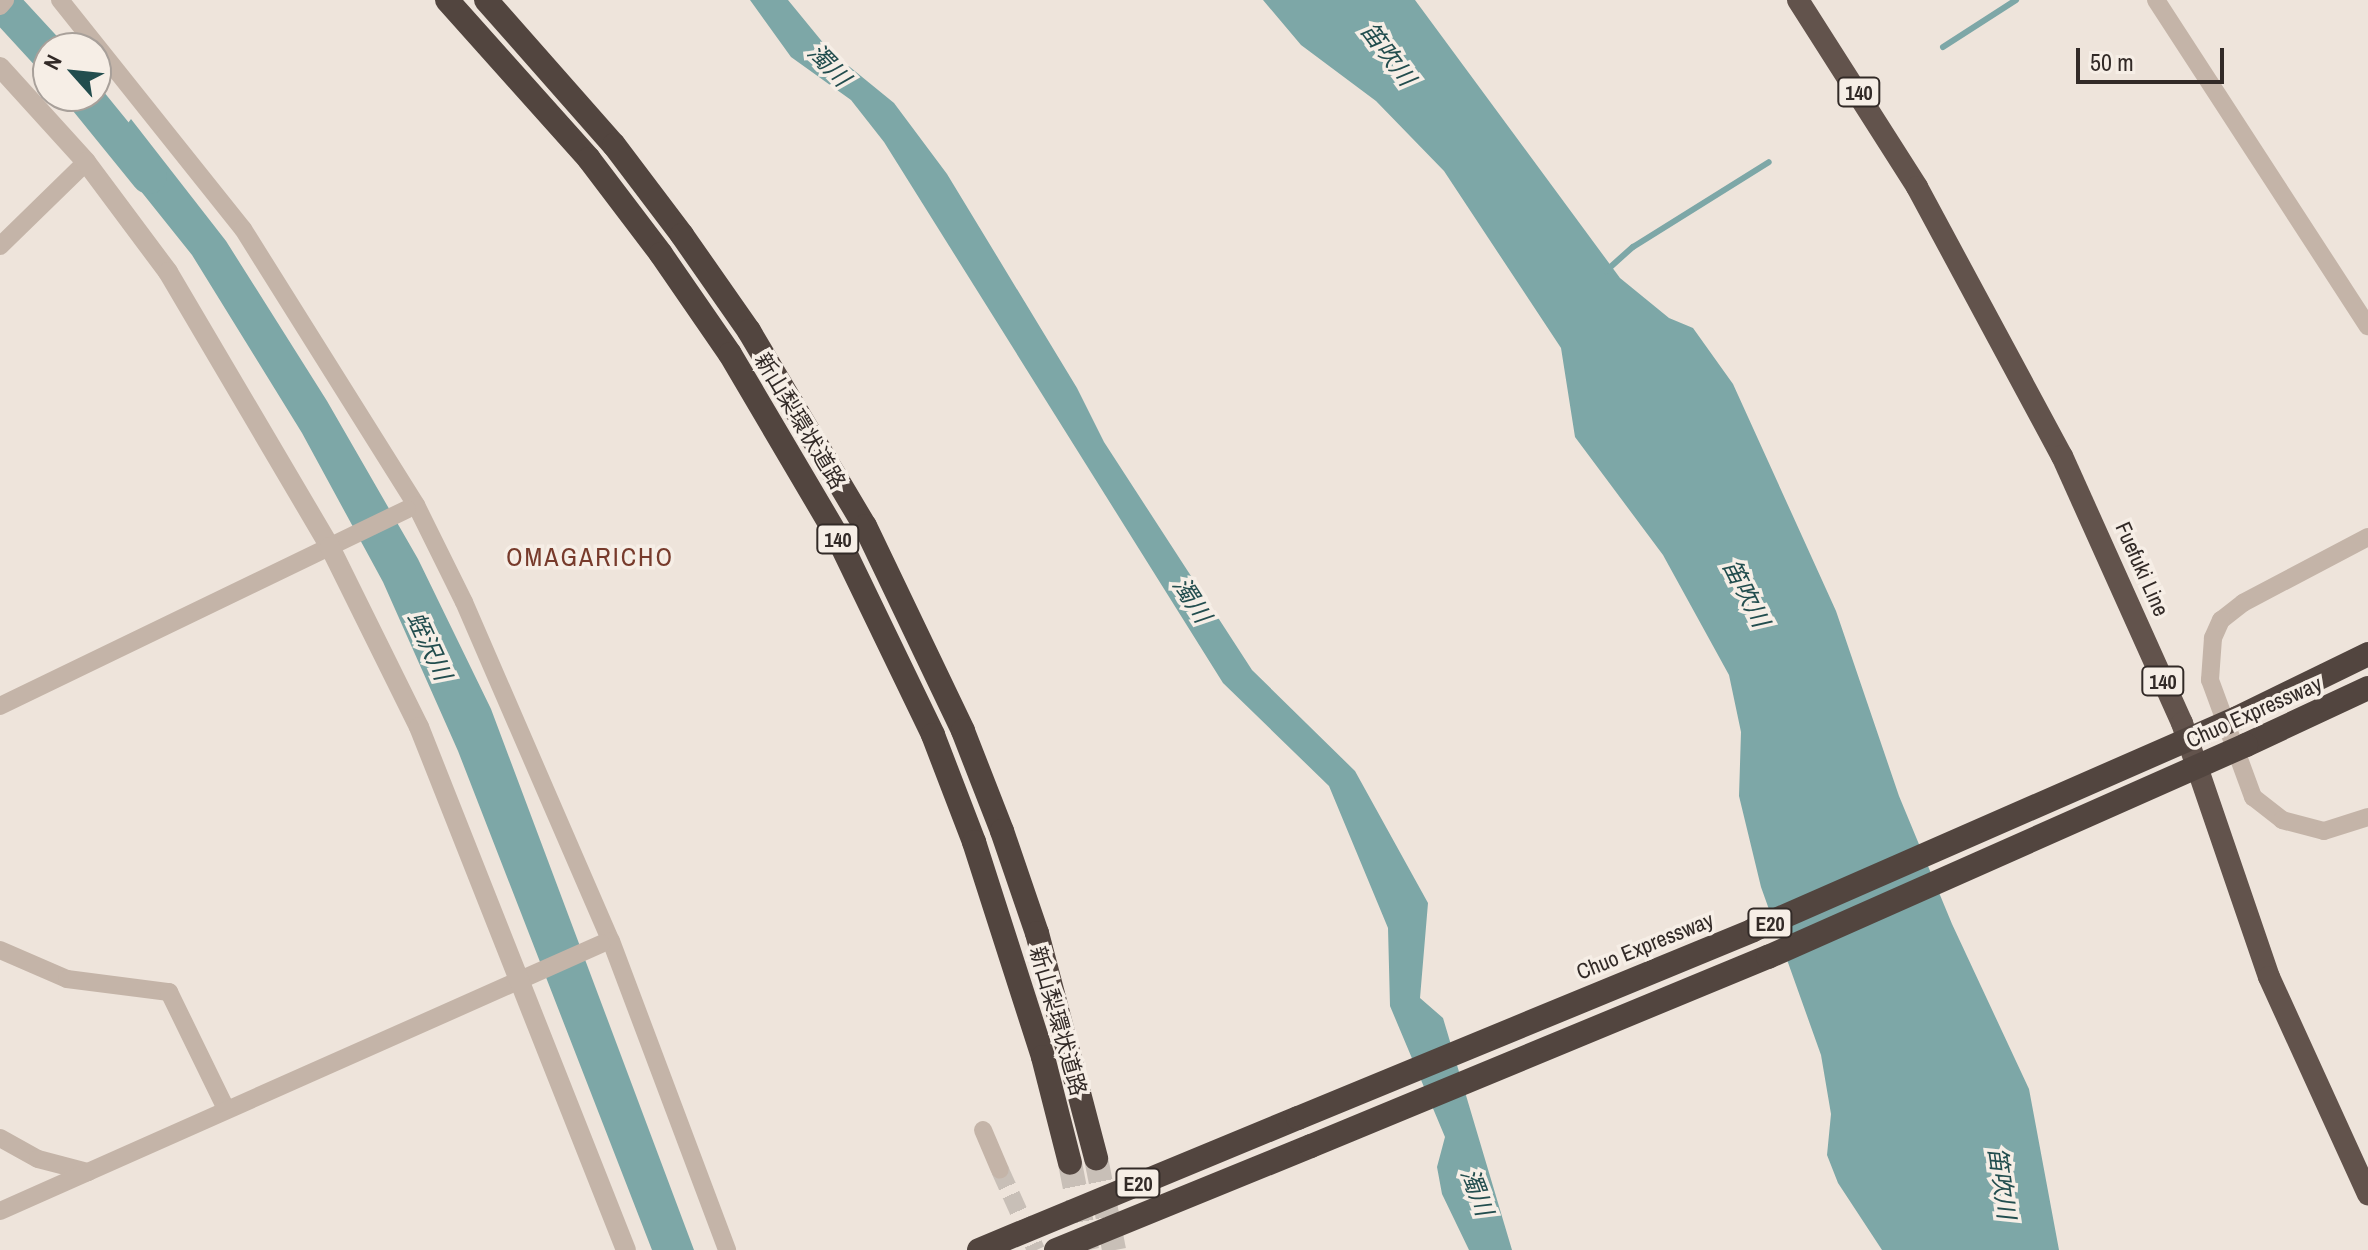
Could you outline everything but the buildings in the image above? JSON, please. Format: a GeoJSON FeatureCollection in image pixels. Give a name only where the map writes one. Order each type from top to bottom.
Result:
{"type":"FeatureCollection","features":[{"type":"Feature","properties":{"kind":"highway","name":"新山梨環状道路"},"geometry":{"type":"LineString","coordinates":[[447,0],[589,159],[661,254],[730,354],[837,536],[933,735],[974,842],[1043,1057],[1070,1163]]}},
{"type":"Feature","properties":{"kind":"highway","name":"新山梨環状道路"},"geometry":{"type":"LineString","coordinates":[[486,0],[614,145],[682,235],[765,355],[865,526],[963,731],[1002,831],[1037,933],[1096,1158]]}},
{"type":"Feature","properties":{"kind":"highway","name":"Fuefuki Line"},"geometry":{"type":"LineString","coordinates":[[1798,0],[1917,187],[2062,456],[2182,723],[2269,977],[2368,1194]]}},
{"type":"Feature","properties":{"kind":"highway","name":"Chuo Expressway"},"geometry":{"type":"LineString","coordinates":[[979,1250],[1753,930],[2237,718],[2368,654]]}},
{"type":"Feature","properties":{"kind":"highway","name":"Chuo Expressway"},"geometry":{"type":"LineString","coordinates":[[1056,1250],[1768,957],[2368,688]]}},
{"type":"Feature","properties":{"kind":"highway"},"geometry":{"type":"LineString","coordinates":[[2246,745],[2368,699]]}},
{"type":"Feature","properties":{"kind":"street"},"geometry":{"type":"LineString","coordinates":[[0,6],[5,0]]}},
{"type":"Feature","properties":{"kind":"street"},"geometry":{"type":"LineString","coordinates":[[60,0],[243,229],[416,505],[464,602],[611,941],[727,1250]]}},
{"type":"Feature","properties":{"kind":"street"},"geometry":{"type":"LineString","coordinates":[[2156,0],[2368,326]]}},
{"type":"Feature","properties":{"kind":"street"},"geometry":{"type":"LineString","coordinates":[[0,67],[86,162],[168,272],[334,545],[419,727],[526,975],[626,1250]]}},
{"type":"Feature","properties":{"kind":"street"},"geometry":{"type":"LineString","coordinates":[[0,246],[86,162]]}},
{"type":"Feature","properties":{"kind":"street"},"geometry":{"type":"LineString","coordinates":[[0,706],[407,509]]}},
{"type":"Feature","properties":{"kind":"street"},"geometry":{"type":"LineString","coordinates":[[2368,537],[2243,603],[2221,620],[2213,638],[2210,680],[2253,797],[2282,820],[2324,831],[2368,817]]}},
{"type":"Feature","properties":{"kind":"street"},"geometry":{"type":"LineString","coordinates":[[0,1211],[601,944]]}},
{"type":"Feature","properties":{"kind":"street"},"geometry":{"type":"LineString","coordinates":[[0,950],[67,979],[169,992],[226,1109]]}},
{"type":"Feature","properties":{"kind":"street"},"geometry":{"type":"LineString","coordinates":[[983,1130],[1000,1170]]}},
{"type":"Feature","properties":{"kind":"street"},"geometry":{"type":"LineString","coordinates":[[0,1138],[38,1159],[88,1172]]}},
{"type":"Feature","properties":{"kind":"water","name":"濁川"},"geometry":{"type":"Polygon","coordinates":[[[750,0],[788,0],[829,50],[894,103],[947,174],[1077,388],[1104,442],[1252,670],[1355,771],[1428,903],[1420,998],[1443,1018],[1512,1250],[1469,1250],[1442,1194],[1437,1167],[1445,1137],[1390,1006],[1388,928],[1329,786],[1223,683],[884,142],[851,100],[791,57],[750,0]]]}},
{"type":"Feature","properties":{"kind":"water","name":"笛吹川"},"geometry":{"type":"Polygon","coordinates":[[[1263,0],[1415,0],[1620,278],[1669,318],[1693,328],[1733,384],[1836,611],[1899,796],[1952,924],[2029,1089],[2059,1250],[1882,1250],[1838,1183],[1827,1155],[1831,1114],[1821,1055],[1761,887],[1739,796],[1741,732],[1729,675],[1663,555],[1575,437],[1561,348],[1444,171],[1376,101],[1301,45],[1263,0]]]}},
{"type":"Feature","properties":{"kind":"water"},"geometry":{"type":"Polygon","coordinates":[[[131,119],[226,241],[327,401],[418,559],[491,709],[694,1250],[652,1250],[458,751],[383,582],[302,433],[192,255],[108,150],[131,119]]]}},
{"type":"Feature","properties":{"kind":"waterway"},"geometry":{"type":"LineString","coordinates":[[1943,47],[2016,0]]}},
{"type":"Feature","properties":{"kind":"waterway","name":"蛭沢川"},"geometry":{"type":"LineString","coordinates":[[0,1],[32,36]]}},
{"type":"Feature","properties":{"kind":"waterway","name":"蛭沢川"},"geometry":{"type":"LineString","coordinates":[[97,112],[149,176]]}},
{"type":"Feature","properties":{"kind":"waterway"},"geometry":{"type":"LineString","coordinates":[[1606,271],[1633,247],[1769,162]]}},
{"type":"Feature","properties":{"kind":"tunnel"},"geometry":{"type":"LineString","coordinates":[[1096,1158],[1114,1250]]}},
{"type":"Feature","properties":{"kind":"tunnel"},"geometry":{"type":"LineString","coordinates":[[1070,1163],[1087,1250]]}},
{"type":"Feature","properties":{"kind":"tunnel"},"geometry":{"type":"LineString","coordinates":[[1000,1170],[1036,1250]]}},
{"type":"Feature","properties":{"kind":"district","name":"OMAGARICHO"},"geometry":{"type":"Point","coordinates":[590,557]}}]}
